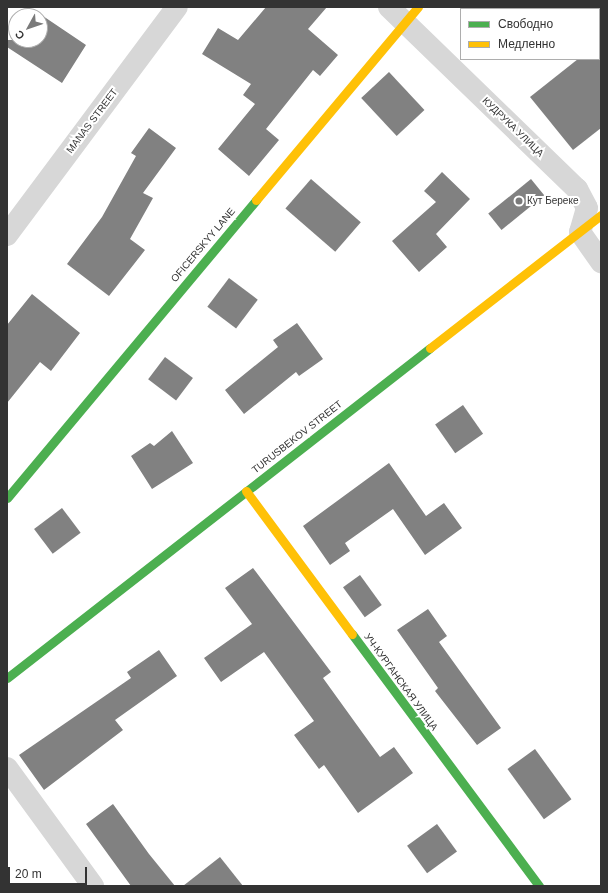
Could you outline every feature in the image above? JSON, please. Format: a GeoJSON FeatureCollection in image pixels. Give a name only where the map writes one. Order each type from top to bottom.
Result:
{"type":"FeatureCollection","features":[{"type":"Feature","properties":{"kind":"street","name":"MANAS STREET"},"geometry":{"type":"LineString","coordinates":[[7,235],[174,8]]}},
{"type":"Feature","properties":{"kind":"street","name":"КУДРУКА УЛИЦА"},"geometry":{"type":"LineString","coordinates":[[404,11],[577,189],[587,208],[580,232]]}},
{"type":"Feature","properties":{"kind":"street","name":"OFICERSKYY LANE"},"geometry":{"type":"LineString","coordinates":[[7,498],[404,11]]}},
{"type":"Feature","properties":{"kind":"street","name":"TURUSBEKOV STREET"},"geometry":{"type":"LineString","coordinates":[[7,678],[601,215]]}},
{"type":"Feature","properties":{"kind":"street"},"geometry":{"type":"LineString","coordinates":[[580,232],[601,262]]}},
{"type":"Feature","properties":{"kind":"street","name":"УЧ-КУРГАНСКАЯ УЛИЦА"},"geometry":{"type":"LineString","coordinates":[[246,491],[539,886]]}},
{"type":"Feature","properties":{"kind":"street"},"geometry":{"type":"LineString","coordinates":[[7,768],[93,886]]}},
{"type":"Feature","properties":{"kind":"building"},"geometry":{"type":"Polygon","coordinates":[[[266,7],[327,7],[308,29],[338,55],[320,76],[313,70],[266,129],[279,140],[249,176],[218,149],[255,104],[243,95],[251,84],[202,54],[218,28],[238,40],[266,7]]]}},
{"type":"Feature","properties":{"kind":"building"},"geometry":{"type":"Polygon","coordinates":[[[48,19],[86,45],[62,83],[9,48],[48,48],[48,19]]]}},
{"type":"Feature","properties":{"kind":"building"},"geometry":{"type":"Polygon","coordinates":[[[601,59],[601,128],[573,150],[530,97],[577,60],[601,59]]]}},
{"type":"Feature","properties":{"kind":"building"},"geometry":{"type":"Polygon","coordinates":[[[389,72],[424,110],[397,136],[361,98],[389,72]]]}},
{"type":"Feature","properties":{"kind":"building"},"geometry":{"type":"Polygon","coordinates":[[[149,128],[176,148],[143,193],[153,198],[130,239],[145,250],[109,296],[67,264],[102,217],[136,156],[131,153],[149,128]]]}},
{"type":"Feature","properties":{"kind":"building"},"geometry":{"type":"Polygon","coordinates":[[[442,172],[470,199],[436,234],[447,247],[419,272],[392,241],[436,202],[424,191],[442,172]]]}},
{"type":"Feature","properties":{"kind":"building"},"geometry":{"type":"Polygon","coordinates":[[[311,179],[361,222],[335,252],[285,208],[311,179]]]}},
{"type":"Feature","properties":{"kind":"building"},"geometry":{"type":"Polygon","coordinates":[[[531,179],[544,195],[501,230],[488,214],[531,179]]]}},
{"type":"Feature","properties":{"kind":"building"},"geometry":{"type":"Polygon","coordinates":[[[229,278],[258,300],[236,328],[207,307],[229,278]]]}},
{"type":"Feature","properties":{"kind":"building"},"geometry":{"type":"Polygon","coordinates":[[[32,294],[80,333],[51,371],[40,362],[7,403],[7,325],[32,294]]]}},
{"type":"Feature","properties":{"kind":"building"},"geometry":{"type":"Polygon","coordinates":[[[297,323],[323,359],[299,376],[296,372],[244,414],[225,390],[278,347],[273,340],[297,323]]]}},
{"type":"Feature","properties":{"kind":"building"},"geometry":{"type":"Polygon","coordinates":[[[165,357],[193,378],[176,400],[148,379],[165,357]]]}},
{"type":"Feature","properties":{"kind":"building"},"geometry":{"type":"Polygon","coordinates":[[[463,405],[483,434],[455,453],[435,425],[463,405]]]}},
{"type":"Feature","properties":{"kind":"building"},"geometry":{"type":"Polygon","coordinates":[[[172,431],[193,463],[152,489],[131,456],[150,443],[154,446],[172,431]]]}},
{"type":"Feature","properties":{"kind":"building"},"geometry":{"type":"Polygon","coordinates":[[[389,463],[426,516],[444,503],[462,528],[425,555],[393,509],[345,543],[350,551],[330,565],[303,526],[389,463]]]}},
{"type":"Feature","properties":{"kind":"building"},"geometry":{"type":"Polygon","coordinates":[[[62,508],[81,533],[53,554],[34,529],[62,508]]]}},
{"type":"Feature","properties":{"kind":"building"},"geometry":{"type":"Polygon","coordinates":[[[253,568],[331,672],[323,678],[380,757],[394,747],[413,773],[358,813],[324,765],[319,769],[294,735],[314,721],[264,652],[221,682],[204,658],[252,624],[225,588],[253,568]]]}},
{"type":"Feature","properties":{"kind":"building"},"geometry":{"type":"Polygon","coordinates":[[[360,575],[382,605],[365,617],[343,587],[360,575]]]}},
{"type":"Feature","properties":{"kind":"building"},"geometry":{"type":"Polygon","coordinates":[[[428,609],[447,636],[439,642],[501,728],[477,745],[435,691],[438,688],[397,630],[428,609]]]}},
{"type":"Feature","properties":{"kind":"building"},"geometry":{"type":"Polygon","coordinates":[[[159,650],[177,676],[115,720],[123,730],[44,790],[19,755],[131,678],[127,672],[159,650]]]}},
{"type":"Feature","properties":{"kind":"building"},"geometry":{"type":"Polygon","coordinates":[[[535,749],[571,799],[544,819],[507,769],[535,749]]]}},
{"type":"Feature","properties":{"kind":"building"},"geometry":{"type":"Polygon","coordinates":[[[113,804],[149,854],[175,886],[131,886],[86,824],[113,804]]]}},
{"type":"Feature","properties":{"kind":"building"},"geometry":{"type":"Polygon","coordinates":[[[437,824],[457,852],[427,873],[407,846],[437,824]]]}},
{"type":"Feature","properties":{"kind":"building"},"geometry":{"type":"Polygon","coordinates":[[[220,857],[243,886],[183,886],[220,857]]]}},
{"type":"Feature","properties":{"kind":"traffic: fast"},"geometry":{"type":"LineString","coordinates":[[7,498],[256,200]]}},
{"type":"Feature","properties":{"kind":"traffic: fast"},"geometry":{"type":"LineString","coordinates":[[7,678],[430,348]]}},
{"type":"Feature","properties":{"kind":"traffic: fast"},"geometry":{"type":"LineString","coordinates":[[352,634],[539,886]]}},
{"type":"Feature","properties":{"kind":"traffic: slow"},"geometry":{"type":"LineString","coordinates":[[256,200],[418,7]]}},
{"type":"Feature","properties":{"kind":"traffic: slow"},"geometry":{"type":"LineString","coordinates":[[430,348],[601,215]]}},
{"type":"Feature","properties":{"kind":"traffic: slow"},"geometry":{"type":"LineString","coordinates":[[246,491],[352,634]]}},
{"type":"Feature","properties":{"kind":"place","name":"Кут Береке"},"geometry":{"type":"Point","coordinates":[519,201]}}]}
